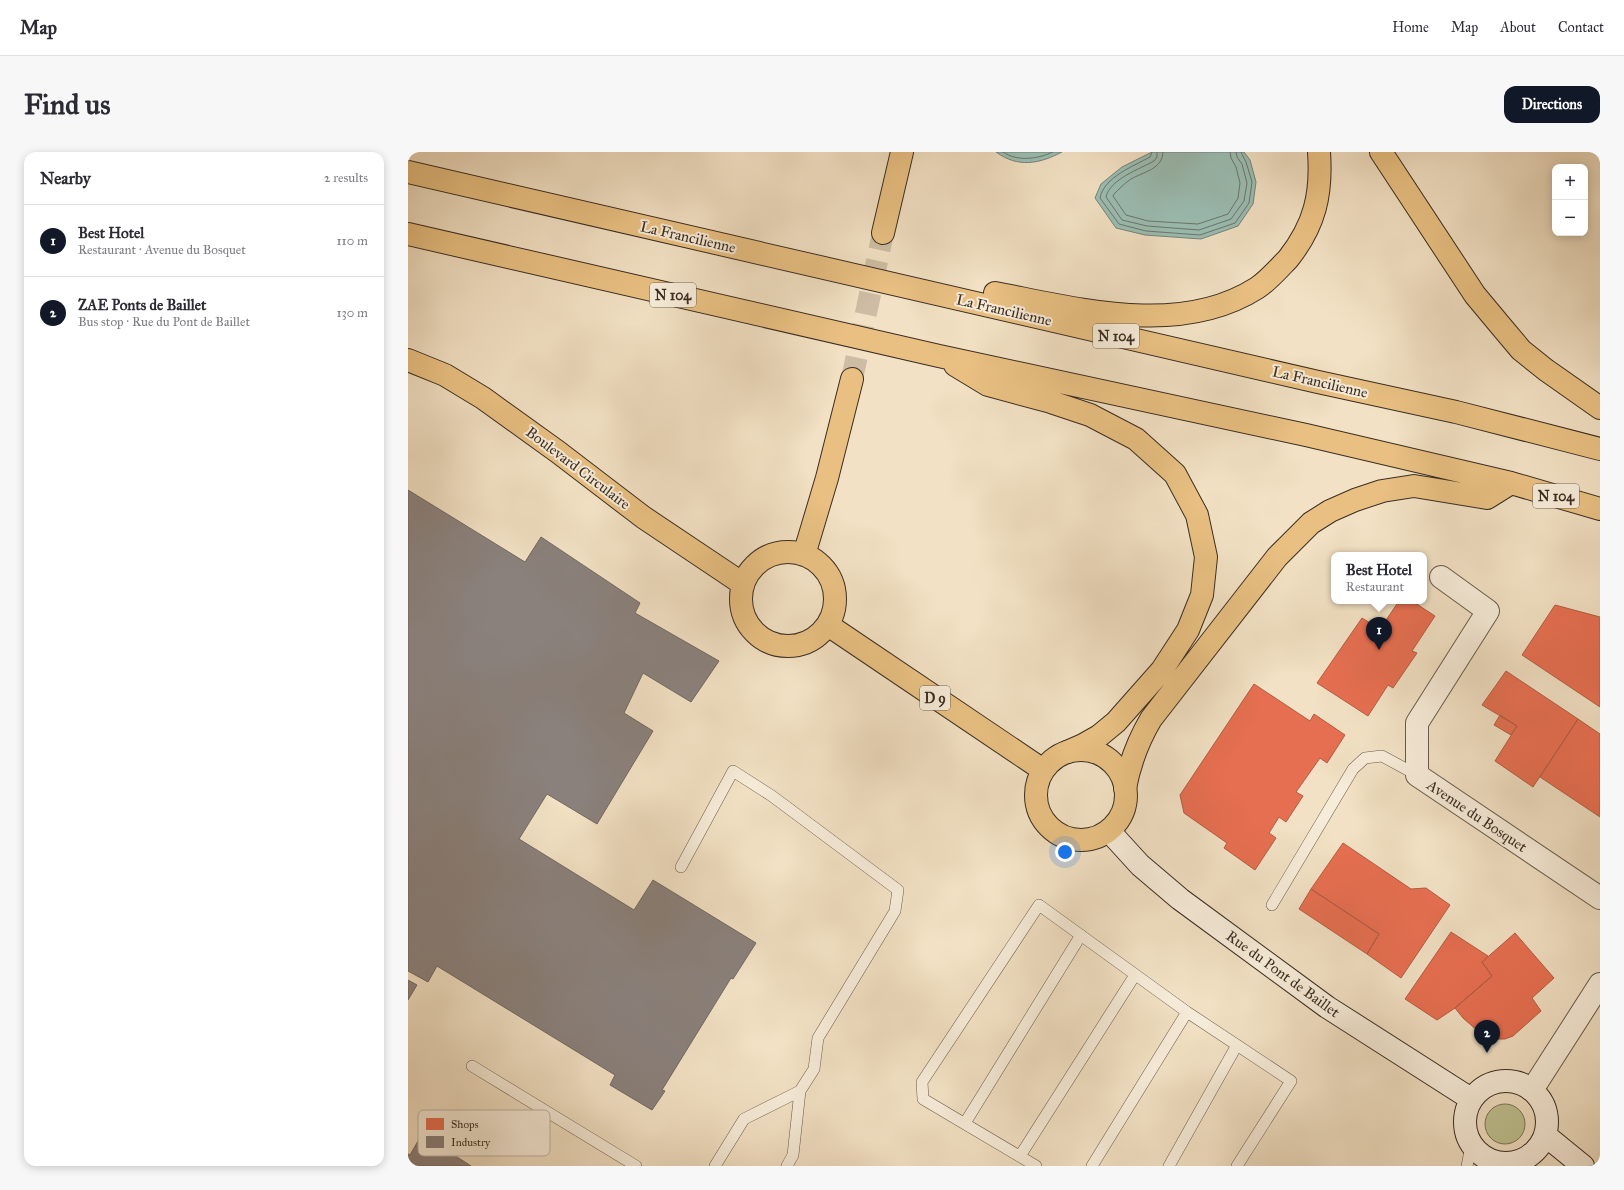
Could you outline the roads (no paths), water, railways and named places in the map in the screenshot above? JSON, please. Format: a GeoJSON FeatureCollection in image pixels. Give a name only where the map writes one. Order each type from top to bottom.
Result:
{"type":"FeatureCollection","features":[{"type":"Feature","properties":{"kind":"main road"},"geometry":{"type":"LineString","coordinates":[[883,233],[902,152]]}},
{"type":"Feature","properties":{"kind":"main road"},"geometry":{"type":"LineString","coordinates":[[631,224],[1096,312],[1169,316],[1201,312],[1233,300],[1258,287],[1283,264],[1298,246],[1310,225],[1316,206],[1320,175],[1319,152]]}},
{"type":"Feature","properties":{"kind":"main road"},"geometry":{"type":"LineString","coordinates":[[1381,152],[1471,289],[1521,350],[1600,408]]}},
{"type":"Feature","properties":{"kind":"main road","name":"La Francilienne"},"geometry":{"type":"LineString","coordinates":[[408,172],[1310,380],[1456,412],[1600,448]]}},
{"type":"Feature","properties":{"kind":"main road","name":"N 104"},"geometry":{"type":"LineString","coordinates":[[408,234],[939,356],[1313,437],[1511,483],[1600,509]]}},
{"type":"Feature","properties":{"kind":"main road"},"geometry":{"type":"LineString","coordinates":[[939,356],[988,385],[1051,402],[1090,415],[1136,439],[1175,474],[1197,515],[1206,557],[1202,595],[1188,630],[1162,670],[1116,722],[1099,736],[1083,745],[1067,752],[1053,759],[1043,770],[1037,784],[1036,799],[1040,814],[1048,826],[1060,836],[1075,840],[1090,840],[1104,835],[1116,825],[1123,813],[1127,800],[1125,788],[1117,766],[1104,756],[1084,750],[1067,752]]}},
{"type":"Feature","properties":{"kind":"main road","name":"Boulevard Circulaire"},"geometry":{"type":"LineString","coordinates":[[408,360],[444,375],[483,398],[558,452],[643,517],[743,584]]}},
{"type":"Feature","properties":{"kind":"main road"},"geometry":{"type":"LineString","coordinates":[[804,555],[827,478],[852,379]]}},
{"type":"Feature","properties":{"kind":"main road"},"geometry":{"type":"LineString","coordinates":[[1125,788],[1132,758],[1140,738],[1151,719],[1276,557],[1311,523],[1355,500],[1382,492],[1414,486],[1487,498],[1511,483]]}},
{"type":"Feature","properties":{"kind":"main road"},"geometry":{"type":"LineString","coordinates":[[793,551],[804,555],[822,565],[831,578],[836,594],[834,610],[828,625],[816,637],[803,644],[788,646],[774,644],[760,637],[750,626],[743,613],[741,599],[743,584],[750,571],[762,559],[777,552],[793,551]]}},
{"type":"Feature","properties":{"kind":"main road","name":"D 9"},"geometry":{"type":"LineString","coordinates":[[828,625],[1043,770]]}},
{"type":"Feature","properties":{"kind":"street","name":"Avenue du Bosquet"},"geometry":{"type":"LineString","coordinates":[[1441,577],[1488,611],[1417,723],[1417,775],[1600,898]]}},
{"type":"Feature","properties":{"kind":"street","name":"Rue du Pont de Baillet"},"geometry":{"type":"LineString","coordinates":[[1109,831],[1140,865],[1180,899],[1327,1006],[1471,1099]]}},
{"type":"Feature","properties":{"kind":"street"},"geometry":{"type":"LineString","coordinates":[[1532,1090],[1600,984]]}},
{"type":"Feature","properties":{"kind":"street"},"geometry":{"type":"LineString","coordinates":[[1506,1080],[1520,1083],[1532,1090],[1540,1099],[1546,1110],[1547,1122],[1545,1134],[1540,1146],[1532,1154],[1527,1163],[1498,1165],[1479,1155],[1469,1156],[1464,1123],[1466,1110],[1471,1099],[1480,1089],[1492,1083],[1506,1080]]}},
{"type":"Feature","properties":{"kind":"street"},"geometry":{"type":"LineString","coordinates":[[1545,1134],[1583,1166]]}},
{"type":"Feature","properties":{"kind":"lane"},"geometry":{"type":"LineString","coordinates":[[1272,905],[1353,769],[1365,758],[1382,756],[1417,775]]}},
{"type":"Feature","properties":{"kind":"lane"},"geometry":{"type":"LineString","coordinates":[[681,867],[733,771],[772,796],[898,890],[895,911],[818,1038],[814,1069],[800,1091],[793,1155],[786,1166]]}},
{"type":"Feature","properties":{"kind":"lane"},"geometry":{"type":"LineString","coordinates":[[1036,1166],[923,1098],[922,1082],[1040,905],[1187,1012],[1291,1081],[1237,1166]]}},
{"type":"Feature","properties":{"kind":"lane"},"geometry":{"type":"LineString","coordinates":[[965,1123],[1081,935]]}},
{"type":"Feature","properties":{"kind":"lane"},"geometry":{"type":"LineString","coordinates":[[1020,1156],[1135,975]]}},
{"type":"Feature","properties":{"kind":"lane"},"geometry":{"type":"LineString","coordinates":[[1092,1166],[1187,1012]]}},
{"type":"Feature","properties":{"kind":"lane"},"geometry":{"type":"LineString","coordinates":[[1169,1166],[1237,1045]]}},
{"type":"Feature","properties":{"kind":"lane"},"geometry":{"type":"LineString","coordinates":[[472,1066],[544,1110]]}},
{"type":"Feature","properties":{"kind":"lane"},"geometry":{"type":"LineString","coordinates":[[715,1166],[744,1119],[800,1091]]}},
{"type":"Feature","properties":{"kind":"lane"},"geometry":{"type":"LineString","coordinates":[[550,1114],[636,1166]]}},
{"type":"Feature","properties":{"kind":"water"},"geometry":{"type":"Polygon","coordinates":[[[996,152],[1062,152],[1037,161],[1020,162],[1004,157],[996,152]]]}},
{"type":"Feature","properties":{"kind":"water"},"geometry":{"type":"Polygon","coordinates":[[[1152,152],[1244,152],[1250,160],[1256,182],[1253,204],[1238,226],[1201,239],[1145,235],[1116,228],[1095,198],[1101,184],[1122,167],[1152,152]]]}},
{"type":"Feature","properties":{"kind":"tunnel"},"geometry":{"type":"LineString","coordinates":[[852,379],[883,233]]}},
{"type":"Feature","properties":{"kind":"place","name":"Best Hotel"},"geometry":{"type":"Point","coordinates":[1379,650]}},
{"type":"Feature","properties":{"kind":"place","name":"ZAE Ponts de Baillet"},"geometry":{"type":"Point","coordinates":[1487,1053]}}]}
